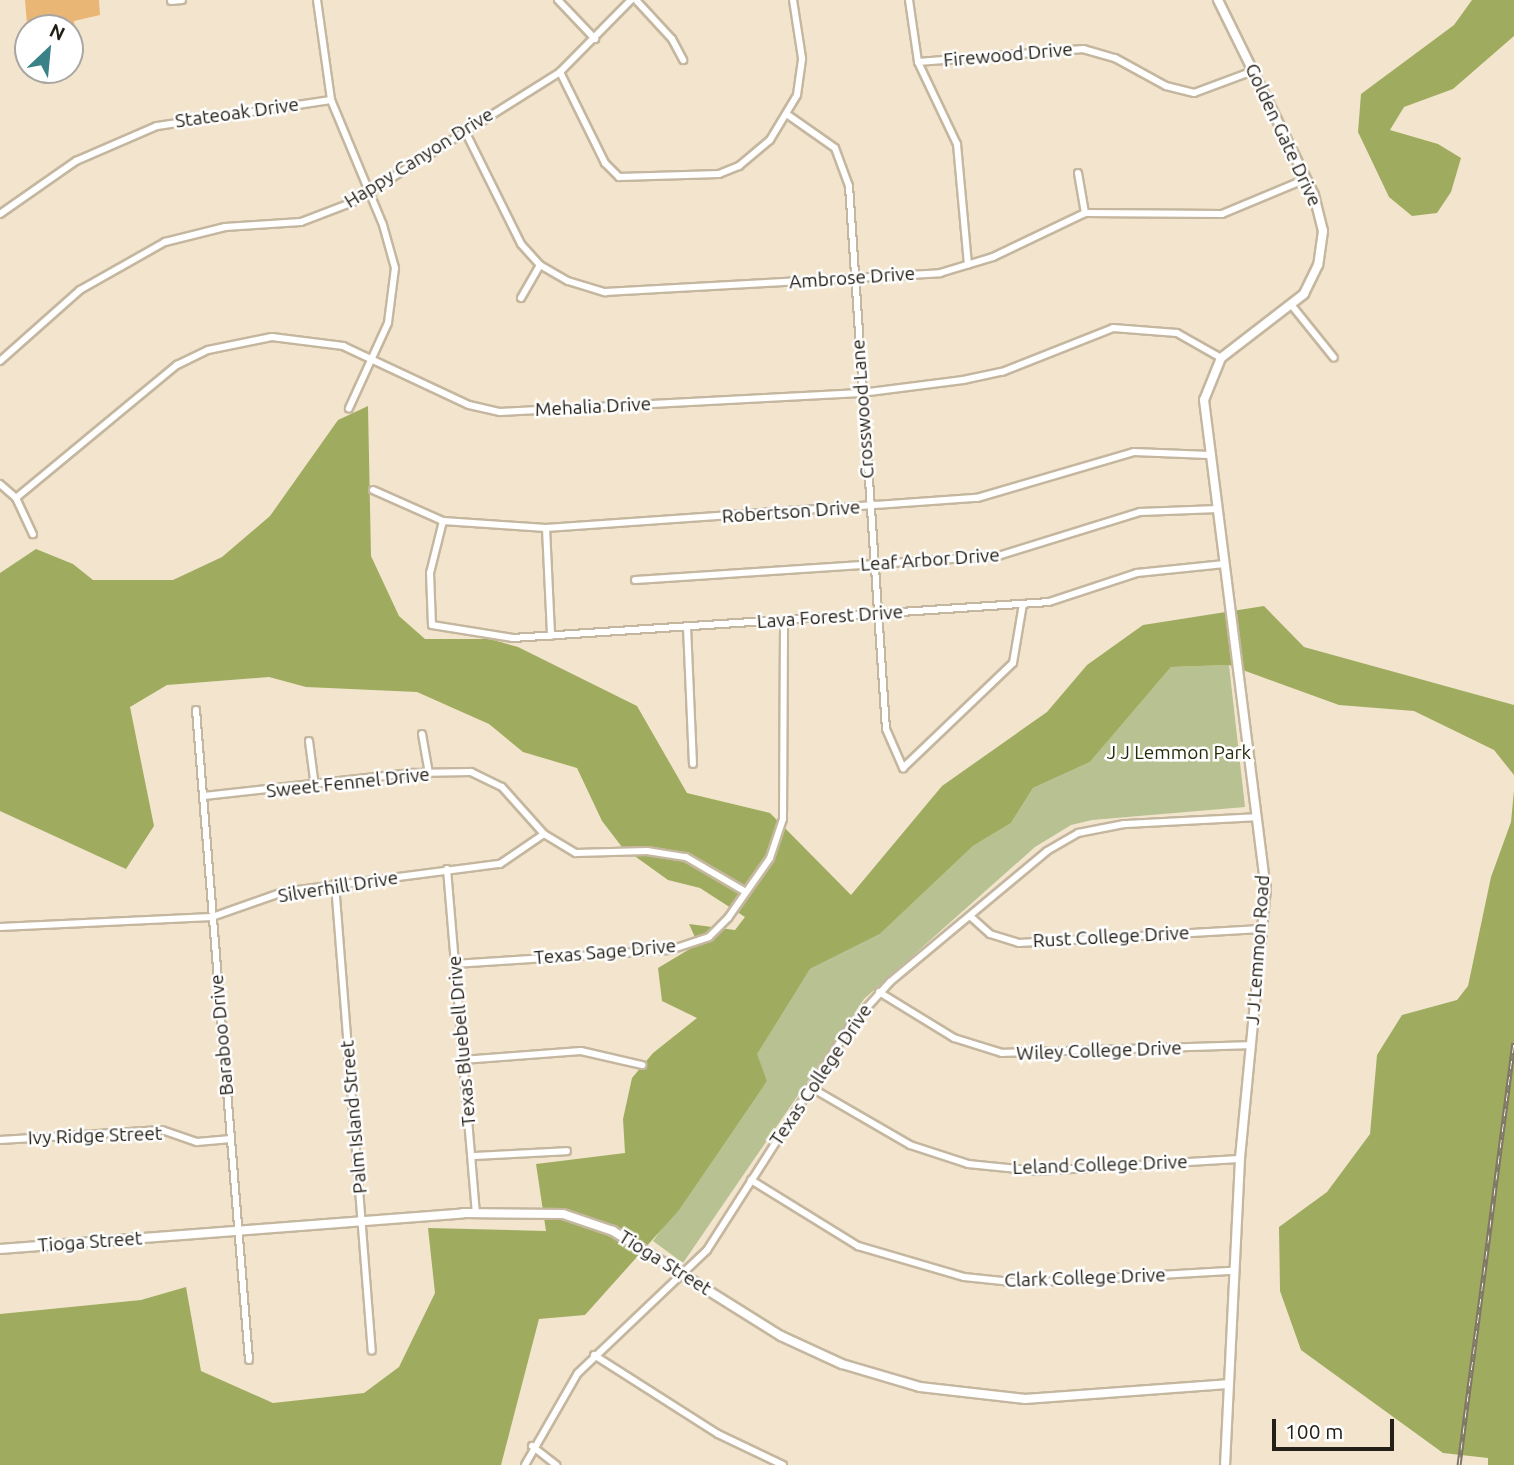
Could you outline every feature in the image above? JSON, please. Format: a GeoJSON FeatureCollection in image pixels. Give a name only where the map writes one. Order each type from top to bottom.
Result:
{"type":"FeatureCollection","features":[{"type":"Feature","properties":{"kind":"street"},"geometry":{"type":"LineString","coordinates":[[171,1],[182,0]]}},
{"type":"Feature","properties":{"kind":"street"},"geometry":{"type":"LineString","coordinates":[[317,0],[331,100],[395,268],[390,316],[349,408]]}},
{"type":"Feature","properties":{"kind":"street"},"geometry":{"type":"LineString","coordinates":[[558,0],[595,39]]}},
{"type":"Feature","properties":{"kind":"street"},"geometry":{"type":"LineString","coordinates":[[634,0],[672,39],[683,60]]}},
{"type":"Feature","properties":{"kind":"street","name":"Happy Canyon Drive"},"geometry":{"type":"LineString","coordinates":[[0,361],[80,290],[148,250],[212,230],[301,222],[367,192],[560,72],[634,0]]}},
{"type":"Feature","properties":{"kind":"street"},"geometry":{"type":"LineString","coordinates":[[560,72],[605,163],[628,179],[719,174],[762,148],[788,115],[803,58],[793,0]]}},
{"type":"Feature","properties":{"kind":"street"},"geometry":{"type":"LineString","coordinates":[[909,0],[918,62],[957,144],[968,265]]}},
{"type":"Feature","properties":{"kind":"street","name":"Golden Gate Drive"},"geometry":{"type":"LineString","coordinates":[[1218,0],[1306,179],[1318,207],[1322,242],[1309,286],[1293,307],[1221,358]]}},
{"type":"Feature","properties":{"kind":"street","name":"Firewood Drive"},"geometry":{"type":"LineString","coordinates":[[918,62],[1083,49],[1186,93],[1214,89],[1253,71]]}},
{"type":"Feature","properties":{"kind":"street","name":"Stateoak Drive"},"geometry":{"type":"LineString","coordinates":[[0,214],[76,161],[157,126],[331,100]]}},
{"type":"Feature","properties":{"kind":"street","name":"Crosswood Lane"},"geometry":{"type":"LineString","coordinates":[[788,115],[827,141],[844,165],[886,729],[903,768],[1013,663],[1023,604]]}},
{"type":"Feature","properties":{"kind":"street","name":"Ambrose Drive"},"geometry":{"type":"LineString","coordinates":[[464,130],[521,244],[540,265],[605,292],[854,278],[968,265],[1084,213],[1222,214],[1306,179]]}},
{"type":"Feature","properties":{"kind":"street"},"geometry":{"type":"LineString","coordinates":[[1078,173],[1084,213]]}},
{"type":"Feature","properties":{"kind":"street"},"geometry":{"type":"LineString","coordinates":[[521,298],[540,265]]}},
{"type":"Feature","properties":{"kind":"street"},"geometry":{"type":"LineString","coordinates":[[1293,307],[1334,358]]}},
{"type":"Feature","properties":{"kind":"street","name":"Mehalia Drive"},"geometry":{"type":"LineString","coordinates":[[16,498],[149,386],[208,349],[300,337],[343,346],[469,405],[500,412],[861,393],[1002,372],[1112,328],[1177,333],[1221,358]]}},
{"type":"Feature","properties":{"kind":"street","name":"J J Lemmon Road"},"geometry":{"type":"LineString","coordinates":[[1221,358],[1204,400],[1266,888],[1240,1159],[1225,1465]]}},
{"type":"Feature","properties":{"kind":"street","name":"Robertson Drive"},"geometry":{"type":"LineString","coordinates":[[373,490],[443,521],[546,528],[871,507],[992,495],[1134,452],[1209,455]]}},
{"type":"Feature","properties":{"kind":"street"},"geometry":{"type":"LineString","coordinates":[[0,484],[16,498],[33,534]]}},
{"type":"Feature","properties":{"kind":"street","name":"Leaf Arbor Drive"},"geometry":{"type":"LineString","coordinates":[[635,580],[998,556],[1140,512],[1218,509]]}},
{"type":"Feature","properties":{"kind":"street","name":"Lava Forest Drive"},"geometry":{"type":"LineString","coordinates":[[443,521],[430,573],[432,625],[513,638],[1049,602],[1137,573],[1225,564]]}},
{"type":"Feature","properties":{"kind":"street"},"geometry":{"type":"LineString","coordinates":[[546,528],[551,636]]}},
{"type":"Feature","properties":{"kind":"street","name":"Texas Sage Drive"},"geometry":{"type":"LineString","coordinates":[[454,964],[670,950],[709,937],[770,858],[783,819],[784,620]]}},
{"type":"Feature","properties":{"kind":"street"},"geometry":{"type":"LineString","coordinates":[[687,626],[693,764]]}},
{"type":"Feature","properties":{"kind":"street","name":"Baraboo Drive"},"geometry":{"type":"LineString","coordinates":[[196,710],[249,1360]]}},
{"type":"Feature","properties":{"kind":"street"},"geometry":{"type":"LineString","coordinates":[[422,734],[429,772]]}},
{"type":"Feature","properties":{"kind":"street"},"geometry":{"type":"LineString","coordinates":[[309,741],[315,787]]}},
{"type":"Feature","properties":{"kind":"street","name":"Sweet Fennel Drive"},"geometry":{"type":"LineString","coordinates":[[204,796],[315,787],[429,772],[471,772],[502,787],[544,834],[576,853],[647,851],[686,857],[746,892]]}},
{"type":"Feature","properties":{"kind":"street","name":"Texas College Drive"},"geometry":{"type":"LineString","coordinates":[[525,1465],[532,1446],[561,1394],[594,1355],[685,1275],[708,1250],[810,1087],[879,992],[1047,851],[1078,833],[1124,824],[1257,817]]}},
{"type":"Feature","properties":{"kind":"street","name":"Silverhill Drive"},"geometry":{"type":"LineString","coordinates":[[0,927],[212,917],[283,892],[500,864],[544,834]]}},
{"type":"Feature","properties":{"kind":"street","name":"Texas Bluebell Drive"},"geometry":{"type":"LineString","coordinates":[[447,869],[462,1060],[473,1156],[475,1213]]}},
{"type":"Feature","properties":{"kind":"street","name":"Palm Island Street"},"geometry":{"type":"LineString","coordinates":[[334,884],[372,1350]]}},
{"type":"Feature","properties":{"kind":"street","name":"Rust College Drive"},"geometry":{"type":"LineString","coordinates":[[970,916],[990,934],[1019,943],[1261,929]]}},
{"type":"Feature","properties":{"kind":"street","name":"Wiley College Drive"},"geometry":{"type":"LineString","coordinates":[[879,992],[954,1038],[1002,1053],[1251,1045]]}},
{"type":"Feature","properties":{"kind":"street"},"geometry":{"type":"LineString","coordinates":[[462,1060],[581,1051],[642,1065]]}},
{"type":"Feature","properties":{"kind":"street","name":"Leland College Drive"},"geometry":{"type":"LineString","coordinates":[[810,1087],[910,1145],[968,1164],[1038,1171],[1240,1159]]}},
{"type":"Feature","properties":{"kind":"street","name":"Ivy Ridge Street"},"geometry":{"type":"LineString","coordinates":[[0,1140],[162,1130],[197,1142],[231,1139]]}},
{"type":"Feature","properties":{"kind":"street"},"geometry":{"type":"LineString","coordinates":[[473,1156],[567,1151]]}},
{"type":"Feature","properties":{"kind":"street","name":"Clark College Drive"},"geometry":{"type":"LineString","coordinates":[[751,1180],[858,1246],[964,1277],[1022,1283],[1233,1271]]}},
{"type":"Feature","properties":{"kind":"street","name":"Tioga Street"},"geometry":{"type":"LineString","coordinates":[[0,1249],[475,1213],[563,1214],[613,1231],[803,1347],[842,1364],[941,1391],[1054,1399],[1227,1384]]}},
{"type":"Feature","properties":{"kind":"street"},"geometry":{"type":"LineString","coordinates":[[594,1355],[718,1434],[770,1462],[783,1465]]}},
{"type":"Feature","properties":{"kind":"street"},"geometry":{"type":"LineString","coordinates":[[532,1446],[556,1465]]}},
{"type":"Feature","properties":{"kind":"green space"},"geometry":{"type":"Polygon","coordinates":[[[1472,0],[1514,0],[1514,36],[1453,89],[1404,107],[1390,130],[1438,144],[1461,158],[1451,192],[1437,213],[1412,216],[1389,197],[1358,132],[1361,94],[1454,25],[1472,0]]]}},
{"type":"Feature","properties":{"kind":"green space"},"geometry":{"type":"Polygon","coordinates":[[[368,406],[371,556],[399,616],[425,639],[490,639],[518,647],[637,706],[687,793],[770,813],[851,895],[942,786],[1047,712],[1087,665],[1143,625],[1264,606],[1304,647],[1514,705],[1514,775],[1494,750],[1414,711],[1339,705],[1229,665],[1171,667],[1090,762],[1033,788],[1011,823],[973,846],[880,934],[810,969],[757,1054],[767,1081],[679,1210],[585,1315],[539,1319],[501,1465],[0,1465],[0,1314],[141,1300],[186,1287],[201,1371],[273,1403],[364,1393],[399,1367],[435,1293],[428,1228],[546,1231],[536,1164],[625,1153],[623,1119],[632,1078],[653,1053],[697,1018],[662,1001],[658,968],[698,944],[689,924],[735,930],[745,917],[700,888],[668,880],[622,847],[602,821],[577,768],[523,752],[489,724],[417,692],[306,687],[269,677],[167,685],[130,707],[154,826],[126,869],[0,811],[0,573],[36,549],[73,564],[93,580],[173,580],[222,557],[270,516],[338,420],[368,406]]]}},
{"type":"Feature","properties":{"kind":"green space","name":"J J Lemmon Park"},"geometry":{"type":"Polygon","coordinates":[[[1229,665],[1245,807],[1092,820],[1071,825],[1035,847],[864,999],[683,1263],[653,1241],[767,1081],[756,1054],[810,969],[880,934],[973,846],[1011,823],[1033,788],[1090,762],[1171,667],[1229,665]]]}},
{"type":"Feature","properties":{"kind":"green space"},"geometry":{"type":"Polygon","coordinates":[[[1514,790],[1514,1465],[1488,1465],[1488,1458],[1443,1453],[1301,1350],[1280,1291],[1279,1227],[1327,1192],[1370,1134],[1377,1055],[1402,1015],[1457,1000],[1468,986],[1491,877],[1511,822],[1514,790]]]}},
{"type":"Feature","properties":{"kind":"building"},"geometry":{"type":"Polygon","coordinates":[[[25,0],[99,0],[100,15],[84,19],[84,14],[26,14],[25,0]]]}},
{"type":"Feature","properties":{"kind":"railway"},"geometry":{"type":"LineString","coordinates":[[1459,1465],[1514,1043]]}}]}
